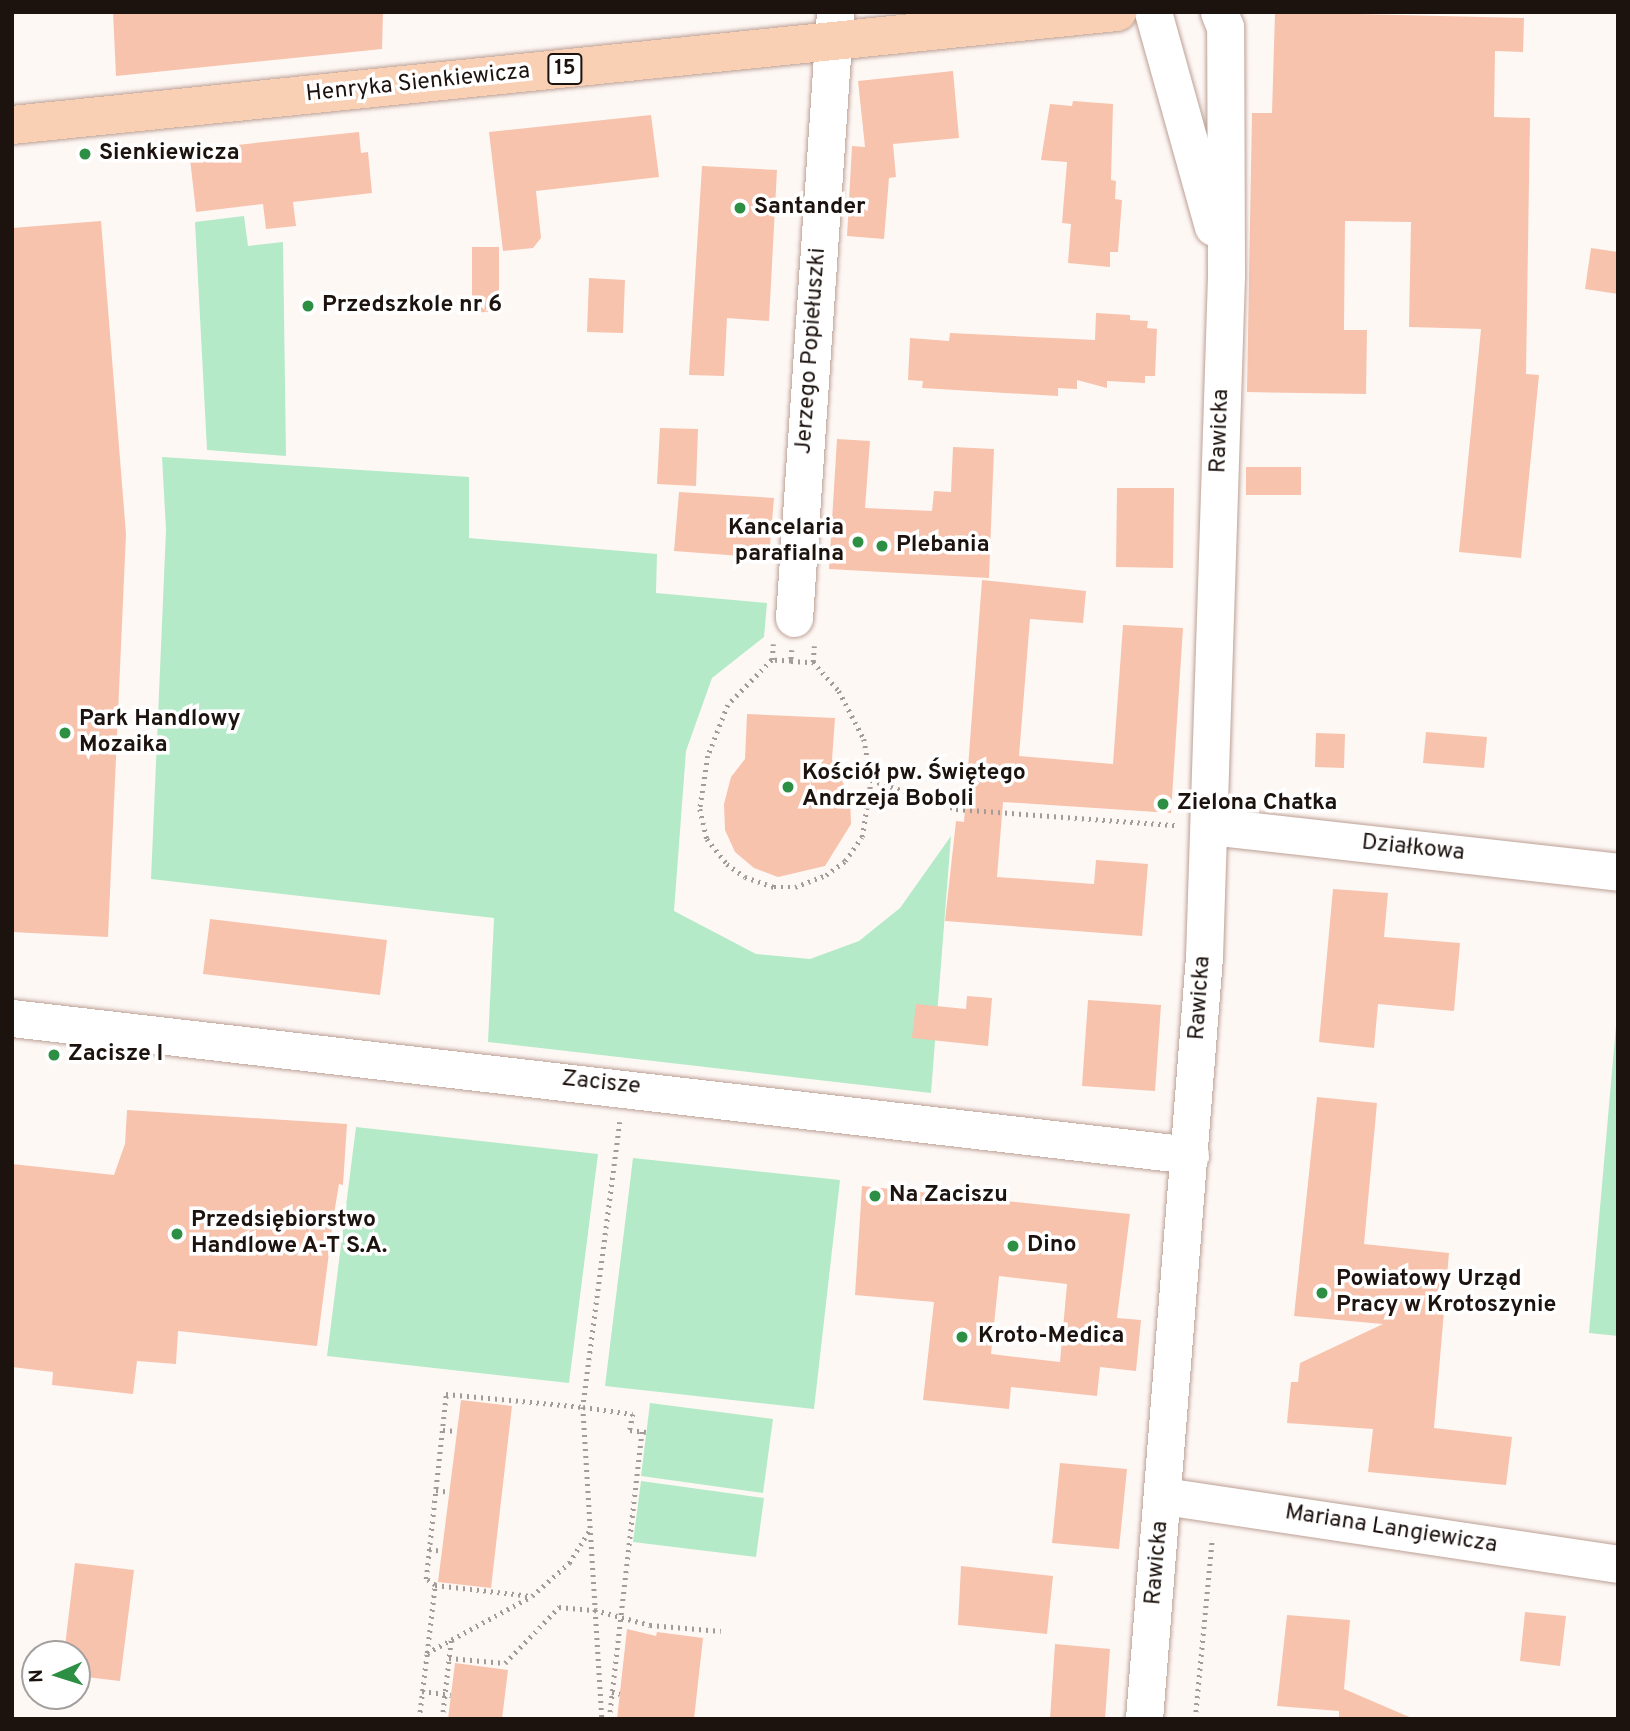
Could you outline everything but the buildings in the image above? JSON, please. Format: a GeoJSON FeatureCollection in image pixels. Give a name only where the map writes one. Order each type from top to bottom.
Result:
{"type":"FeatureCollection","features":[{"type":"Feature","properties":{"kind":"main road","name":"Henryka Sienkiewicza"},"geometry":{"type":"LineString","coordinates":[[12,125],[834,27],[1117,12]]}},
{"type":"Feature","properties":{"kind":"street","name":"Rawicka"},"geometry":{"type":"LineString","coordinates":[[1153,12],[1226,275]]}},
{"type":"Feature","properties":{"kind":"street","name":"Rawicka"},"geometry":{"type":"LineString","coordinates":[[1144,1719],[1164,1496],[1189,1154],[1195,832],[1226,275],[1225,27],[1219,12]]}},
{"type":"Feature","properties":{"kind":"street","name":"Jerzego Popiełuszki"},"geometry":{"type":"LineString","coordinates":[[794,618],[834,27]]}},
{"type":"Feature","properties":{"kind":"street","name":"Działkowa"},"geometry":{"type":"LineString","coordinates":[[1195,832],[1618,872]]}},
{"type":"Feature","properties":{"kind":"street","name":"Zacisze"},"geometry":{"type":"LineString","coordinates":[[12,1018],[1189,1154]]}},
{"type":"Feature","properties":{"kind":"street","name":"Mariana Langiewicza"},"geometry":{"type":"LineString","coordinates":[[1164,1496],[1618,1564]]}},
{"type":"Feature","properties":{"kind":"path"},"geometry":{"type":"LineString","coordinates":[[791,661],[794,618]]}},
{"type":"Feature","properties":{"kind":"path"},"geometry":{"type":"LineString","coordinates":[[772,660],[791,661],[813,663],[839,691],[864,739],[871,780],[862,837],[845,861],[825,876],[795,887],[774,887],[745,877],[727,864],[707,839],[700,810],[708,756],[728,705],[772,660]]}},
{"type":"Feature","properties":{"kind":"path"},"geometry":{"type":"LineString","coordinates":[[871,780],[956,809],[1182,825],[1195,832]]}},
{"type":"Feature","properties":{"kind":"path"},"geometry":{"type":"LineString","coordinates":[[603,1719],[583,1407],[620,1117]]}},
{"type":"Feature","properties":{"kind":"path"},"geometry":{"type":"LineString","coordinates":[[532,1596],[435,1585],[426,1580],[446,1394],[633,1414],[630,1430],[644,1432],[609,1719]]}},
{"type":"Feature","properties":{"kind":"path"},"geometry":{"type":"LineString","coordinates":[[443,1430],[457,1431]]}},
{"type":"Feature","properties":{"kind":"path"},"geometry":{"type":"LineString","coordinates":[[436,1490],[449,1492]]}},
{"type":"Feature","properties":{"kind":"path"},"geometry":{"type":"LineString","coordinates":[[1195,1719],[1216,1503]]}},
{"type":"Feature","properties":{"kind":"path"},"geometry":{"type":"LineString","coordinates":[[427,1653],[532,1596],[569,1563],[590,1529]]}},
{"type":"Feature","properties":{"kind":"path"},"geometry":{"type":"LineString","coordinates":[[429,1549],[442,1551]]}},
{"type":"Feature","properties":{"kind":"path"},"geometry":{"type":"LineString","coordinates":[[419,1719],[435,1585]]}},
{"type":"Feature","properties":{"kind":"path"},"geometry":{"type":"LineString","coordinates":[[449,1657],[505,1663],[559,1607],[595,1610],[650,1625],[722,1631]]}},
{"type":"Feature","properties":{"kind":"path"},"geometry":{"type":"LineString","coordinates":[[442,1719],[451,1640]]}},
{"type":"Feature","properties":{"kind":"path"},"geometry":{"type":"LineString","coordinates":[[422,1691],[452,1695]]}},
{"type":"Feature","properties":{"kind":"path"},"geometry":{"type":"LineString","coordinates":[[612,1692],[620,1694]]}},
{"type":"Feature","properties":{"kind":"green space"},"geometry":{"type":"Polygon","coordinates":[[[244,216],[248,246],[283,242],[286,456],[207,450],[195,222],[244,216]]]}},
{"type":"Feature","properties":{"kind":"green space"},"geometry":{"type":"Polygon","coordinates":[[[162,457],[469,477],[469,538],[657,554],[656,593],[767,603],[764,637],[712,678],[686,751],[674,911],[756,954],[810,959],[859,941],[900,908],[951,836],[931,1093],[488,1042],[494,918],[151,879],[166,530],[162,457]]]}},
{"type":"Feature","properties":{"kind":"green space"},"geometry":{"type":"Polygon","coordinates":[[[1618,1003],[1618,1336],[1589,1333],[1618,1003]]]}},
{"type":"Feature","properties":{"kind":"green space"},"geometry":{"type":"Polygon","coordinates":[[[356,1127],[598,1154],[569,1383],[327,1356],[356,1127]]]}},
{"type":"Feature","properties":{"kind":"green space"},"geometry":{"type":"Polygon","coordinates":[[[633,1158],[840,1180],[814,1409],[605,1386],[633,1158]]]}},
{"type":"Feature","properties":{"kind":"green space"},"geometry":{"type":"Polygon","coordinates":[[[650,1403],[773,1419],[763,1493],[641,1476],[650,1403]]]}},
{"type":"Feature","properties":{"kind":"green space"},"geometry":{"type":"Polygon","coordinates":[[[641,1481],[764,1498],[756,1557],[633,1542],[641,1481]]]}},
{"type":"Feature","properties":{"kind":"place","name":"Sienkiewicza"},"geometry":{"type":"Point","coordinates":[85,154]}},
{"type":"Feature","properties":{"kind":"place","name":"Santander"},"geometry":{"type":"Point","coordinates":[740,208]}},
{"type":"Feature","properties":{"kind":"place","name":"Przedszkole nr 6"},"geometry":{"type":"Point","coordinates":[308,306]}},
{"type":"Feature","properties":{"kind":"place","name":"Kancelaria parafialna"},"geometry":{"type":"Point","coordinates":[858,542]}},
{"type":"Feature","properties":{"kind":"place","name":"Plebania"},"geometry":{"type":"Point","coordinates":[882,546]}},
{"type":"Feature","properties":{"kind":"place","name":"Park Handlowy Mozaika"},"geometry":{"type":"Point","coordinates":[65,733]}},
{"type":"Feature","properties":{"kind":"place","name":"Kościół pw. Świętego Andrzeja Boboli"},"geometry":{"type":"Point","coordinates":[788,787]}},
{"type":"Feature","properties":{"kind":"place","name":"Zielona Chatka"},"geometry":{"type":"Point","coordinates":[1163,804]}},
{"type":"Feature","properties":{"kind":"place","name":"Zacisze I"},"geometry":{"type":"Point","coordinates":[54,1055]}},
{"type":"Feature","properties":{"kind":"place","name":"Na Zaciszu"},"geometry":{"type":"Point","coordinates":[875,1196]}},
{"type":"Feature","properties":{"kind":"place","name":"Przedsiębiorstwo Handlowe A-T S.A."},"geometry":{"type":"Point","coordinates":[177,1234]}},
{"type":"Feature","properties":{"kind":"place","name":"Dino"},"geometry":{"type":"Point","coordinates":[1013,1246]}},
{"type":"Feature","properties":{"kind":"place","name":"Powiatowy Urząd Pracy w Krotoszynie"},"geometry":{"type":"Point","coordinates":[1322,1293]}},
{"type":"Feature","properties":{"kind":"place","name":"Kroto-Medica"},"geometry":{"type":"Point","coordinates":[962,1337]}}]}
